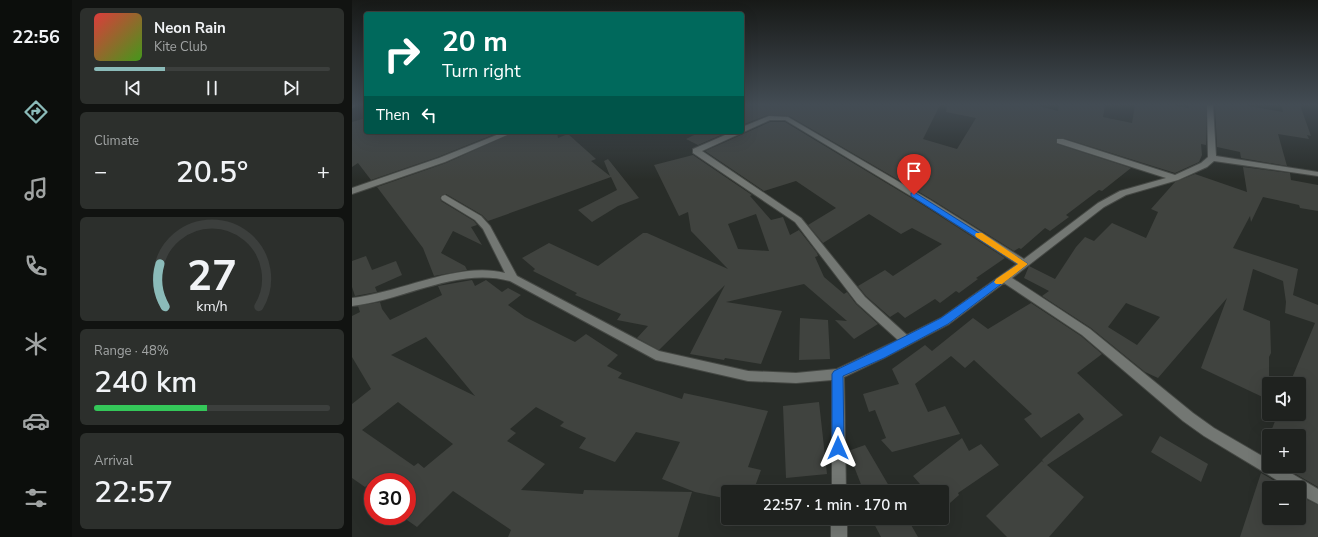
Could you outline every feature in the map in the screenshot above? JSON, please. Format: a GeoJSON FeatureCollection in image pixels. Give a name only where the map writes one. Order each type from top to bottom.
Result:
{"type":"FeatureCollection","features":[{"type":"Feature","properties":{"kind":"street"},"geometry":{"type":"LineString","coordinates":[[806,130],[927,202],[1024,264]]}},
{"type":"Feature","properties":{"kind":"street"},"geometry":{"type":"LineString","coordinates":[[1211,130],[1212,158]]}},
{"type":"Feature","properties":{"kind":"street"},"geometry":{"type":"LineString","coordinates":[[352,191],[442,160],[505,134]]}},
{"type":"Feature","properties":{"kind":"street"},"geometry":{"type":"LineString","coordinates":[[734,134],[696,151],[798,220],[861,300],[906,341]]}},
{"type":"Feature","properties":{"kind":"street"},"geometry":{"type":"LineString","coordinates":[[1060,141],[1175,178]]}},
{"type":"Feature","properties":{"kind":"street"},"geometry":{"type":"LineString","coordinates":[[352,302],[371,300],[454,277],[481,273],[497,274],[513,278],[656,355],[748,376],[796,378],[838,374],[945,321],[1024,264],[1101,205],[1123,193],[1175,178],[1204,165],[1212,158],[1318,174]]}},
{"type":"Feature","properties":{"kind":"street"},"geometry":{"type":"LineString","coordinates":[[445,198],[478,218],[487,228],[513,278]]}},
{"type":"Feature","properties":{"kind":"street"},"geometry":{"type":"LineString","coordinates":[[1004,278],[1086,332],[1188,417],[1209,432],[1318,497]]}},
{"type":"Feature","properties":{"kind":"street"},"geometry":{"type":"LineString","coordinates":[[838,374],[839,485]]}},
{"type":"Feature","properties":{"kind":"street"},"geometry":{"type":"LineString","coordinates":[[839,525],[839,537]]}},
{"type":"Feature","properties":{"kind":"building"},"geometry":{"type":"Polygon","coordinates":[[[352,130],[364,130],[364,134],[495,134],[438,157],[371,180],[358,163],[352,167],[352,130]]]}},
{"type":"Feature","properties":{"kind":"building"},"geometry":{"type":"Polygon","coordinates":[[[752,130],[798,130],[923,205],[1005,258],[976,278],[978,279],[959,293],[956,291],[940,303],[935,299],[905,318],[898,312],[890,317],[866,296],[858,286],[885,270],[893,276],[942,244],[912,228],[901,234],[869,214],[823,243],[808,225],[836,208],[796,181],[764,191],[705,151],[752,130]]]}},
{"type":"Feature","properties":{"kind":"building"},"geometry":{"type":"Polygon","coordinates":[[[813,130],[927,130],[923,139],[957,149],[969,130],[1206,130],[1206,145],[1201,144],[1202,155],[1199,162],[1175,173],[1063,138],[1056,138],[1057,144],[1131,168],[1102,191],[1099,190],[1066,215],[1069,217],[1050,231],[1045,228],[1021,249],[1019,248],[1014,251],[931,199],[813,130]]]}},
{"type":"Feature","properties":{"kind":"building"},"geometry":{"type":"Polygon","coordinates":[[[1216,130],[1309,130],[1311,136],[1307,135],[1309,139],[1278,134],[1287,166],[1241,158],[1240,152],[1217,147],[1216,130]]]}},
{"type":"Feature","properties":{"kind":"building"},"geometry":{"type":"Polygon","coordinates":[[[511,134],[557,134],[558,138],[568,134],[596,159],[591,161],[610,176],[604,161],[608,159],[639,198],[618,206],[592,222],[578,210],[617,190],[611,177],[488,221],[482,215],[446,194],[442,195],[440,197],[441,201],[474,221],[477,225],[471,227],[482,245],[453,231],[441,253],[465,266],[467,270],[434,276],[423,248],[377,187],[446,163],[511,134]]]}},
{"type":"Feature","properties":{"kind":"building"},"geometry":{"type":"Polygon","coordinates":[[[696,134],[723,134],[698,145],[686,139],[696,134]]]}},
{"type":"Feature","properties":{"kind":"building"},"geometry":{"type":"Polygon","coordinates":[[[693,155],[752,195],[750,196],[771,220],[783,217],[790,235],[799,230],[817,253],[818,256],[815,257],[824,277],[844,294],[847,292],[856,304],[878,324],[854,339],[835,320],[847,321],[804,284],[726,302],[782,311],[761,364],[690,354],[725,285],[659,350],[637,338],[648,326],[617,320],[621,314],[575,295],[577,293],[533,271],[535,269],[522,258],[549,243],[598,266],[643,233],[647,233],[728,269],[691,231],[688,212],[679,216],[654,165],[693,155]],[[756,214],[728,224],[738,249],[769,251],[756,214]]]}},
{"type":"Feature","properties":{"kind":"building"},"geometry":{"type":"Polygon","coordinates":[[[1243,167],[1290,173],[1291,180],[1318,185],[1318,211],[1300,208],[1299,205],[1263,197],[1251,222],[1250,216],[1233,248],[1298,269],[1293,295],[1318,305],[1318,487],[1294,473],[1306,473],[1306,429],[1272,429],[1275,421],[1306,421],[1306,377],[1292,377],[1315,323],[1285,313],[1286,302],[1283,281],[1253,269],[1243,310],[1270,321],[1271,353],[1269,357],[1269,377],[1262,377],[1262,397],[1201,368],[1227,298],[1158,378],[1145,372],[1091,328],[1042,296],[1049,291],[1024,278],[1029,266],[1055,279],[1076,247],[1085,237],[1094,241],[1112,223],[1146,238],[1158,212],[1151,209],[1175,182],[1195,174],[1247,192],[1243,167]],[[1126,303],[1108,327],[1137,345],[1160,317],[1126,303]]]}},
{"type":"Feature","properties":{"kind":"building"},"geometry":{"type":"Polygon","coordinates":[[[366,256],[372,270],[396,261],[402,275],[375,287],[377,292],[355,296],[352,287],[352,261],[366,256]]]}},
{"type":"Feature","properties":{"kind":"building"},"geometry":{"type":"Polygon","coordinates":[[[472,280],[475,286],[486,280],[502,292],[508,288],[521,295],[508,305],[525,317],[575,342],[586,334],[618,355],[607,366],[622,373],[618,378],[682,399],[684,393],[768,411],[748,467],[761,470],[756,485],[721,485],[721,498],[695,492],[662,479],[680,442],[636,432],[615,462],[579,448],[586,438],[560,426],[564,422],[536,407],[510,429],[516,433],[507,441],[545,464],[521,490],[583,494],[584,490],[692,492],[678,537],[508,537],[511,530],[453,491],[417,527],[414,525],[416,525],[416,473],[364,473],[364,486],[352,478],[352,404],[371,389],[352,357],[352,316],[360,312],[358,306],[380,302],[382,309],[390,320],[442,295],[438,286],[472,280]],[[426,337],[391,355],[475,396],[426,337]],[[398,402],[362,430],[414,466],[418,463],[424,468],[453,444],[398,402]]]}},
{"type":"Feature","properties":{"kind":"building"},"geometry":{"type":"Polygon","coordinates":[[[1031,303],[1081,336],[1102,354],[1077,373],[1123,415],[1047,465],[1084,497],[1049,537],[1007,537],[986,516],[1042,461],[1044,463],[1042,460],[1084,419],[1079,413],[1041,438],[1024,419],[1032,414],[974,360],[965,368],[951,356],[915,384],[928,412],[945,406],[960,434],[892,452],[881,440],[886,438],[875,410],[869,412],[863,394],[899,384],[892,369],[925,345],[932,351],[973,318],[988,329],[1031,303]]]}},
{"type":"Feature","properties":{"kind":"building"},"geometry":{"type":"Polygon","coordinates":[[[800,318],[828,320],[830,359],[799,360],[800,318]]]}},
{"type":"Feature","properties":{"kind":"building"},"geometry":{"type":"Polygon","coordinates":[[[819,402],[827,474],[786,478],[783,406],[819,402]]]}},
{"type":"Feature","properties":{"kind":"building"},"geometry":{"type":"Polygon","coordinates":[[[1160,436],[1208,464],[1201,482],[1151,452],[1160,436]]]}},
{"type":"Feature","properties":{"kind":"building"},"geometry":{"type":"Polygon","coordinates":[[[962,438],[969,451],[981,444],[999,465],[958,493],[959,495],[949,504],[949,485],[921,485],[913,476],[962,438]]]}},
{"type":"Feature","properties":{"kind":"building"},"geometry":{"type":"Polygon","coordinates":[[[865,445],[888,485],[861,485],[848,451],[865,445]]]}},
{"type":"Feature","properties":{"kind":"building"},"geometry":{"type":"Polygon","coordinates":[[[1261,473],[1275,481],[1262,481],[1262,525],[1306,525],[1306,499],[1318,505],[1318,537],[1240,537],[1261,473]]]}},
{"type":"Feature","properties":{"kind":"building"},"geometry":{"type":"Polygon","coordinates":[[[875,525],[911,525],[918,537],[881,537],[875,525]]]}},
{"type":"Feature","properties":{"kind":"slow traffic"},"geometry":{"type":"LineString","coordinates":[[979,235],[1024,264],[999,282]]}},
{"type":"Feature","properties":{"kind":"route"},"geometry":{"type":"LineString","coordinates":[[838,448],[838,374],[945,321],[1024,264],[914,195]]}}]}
